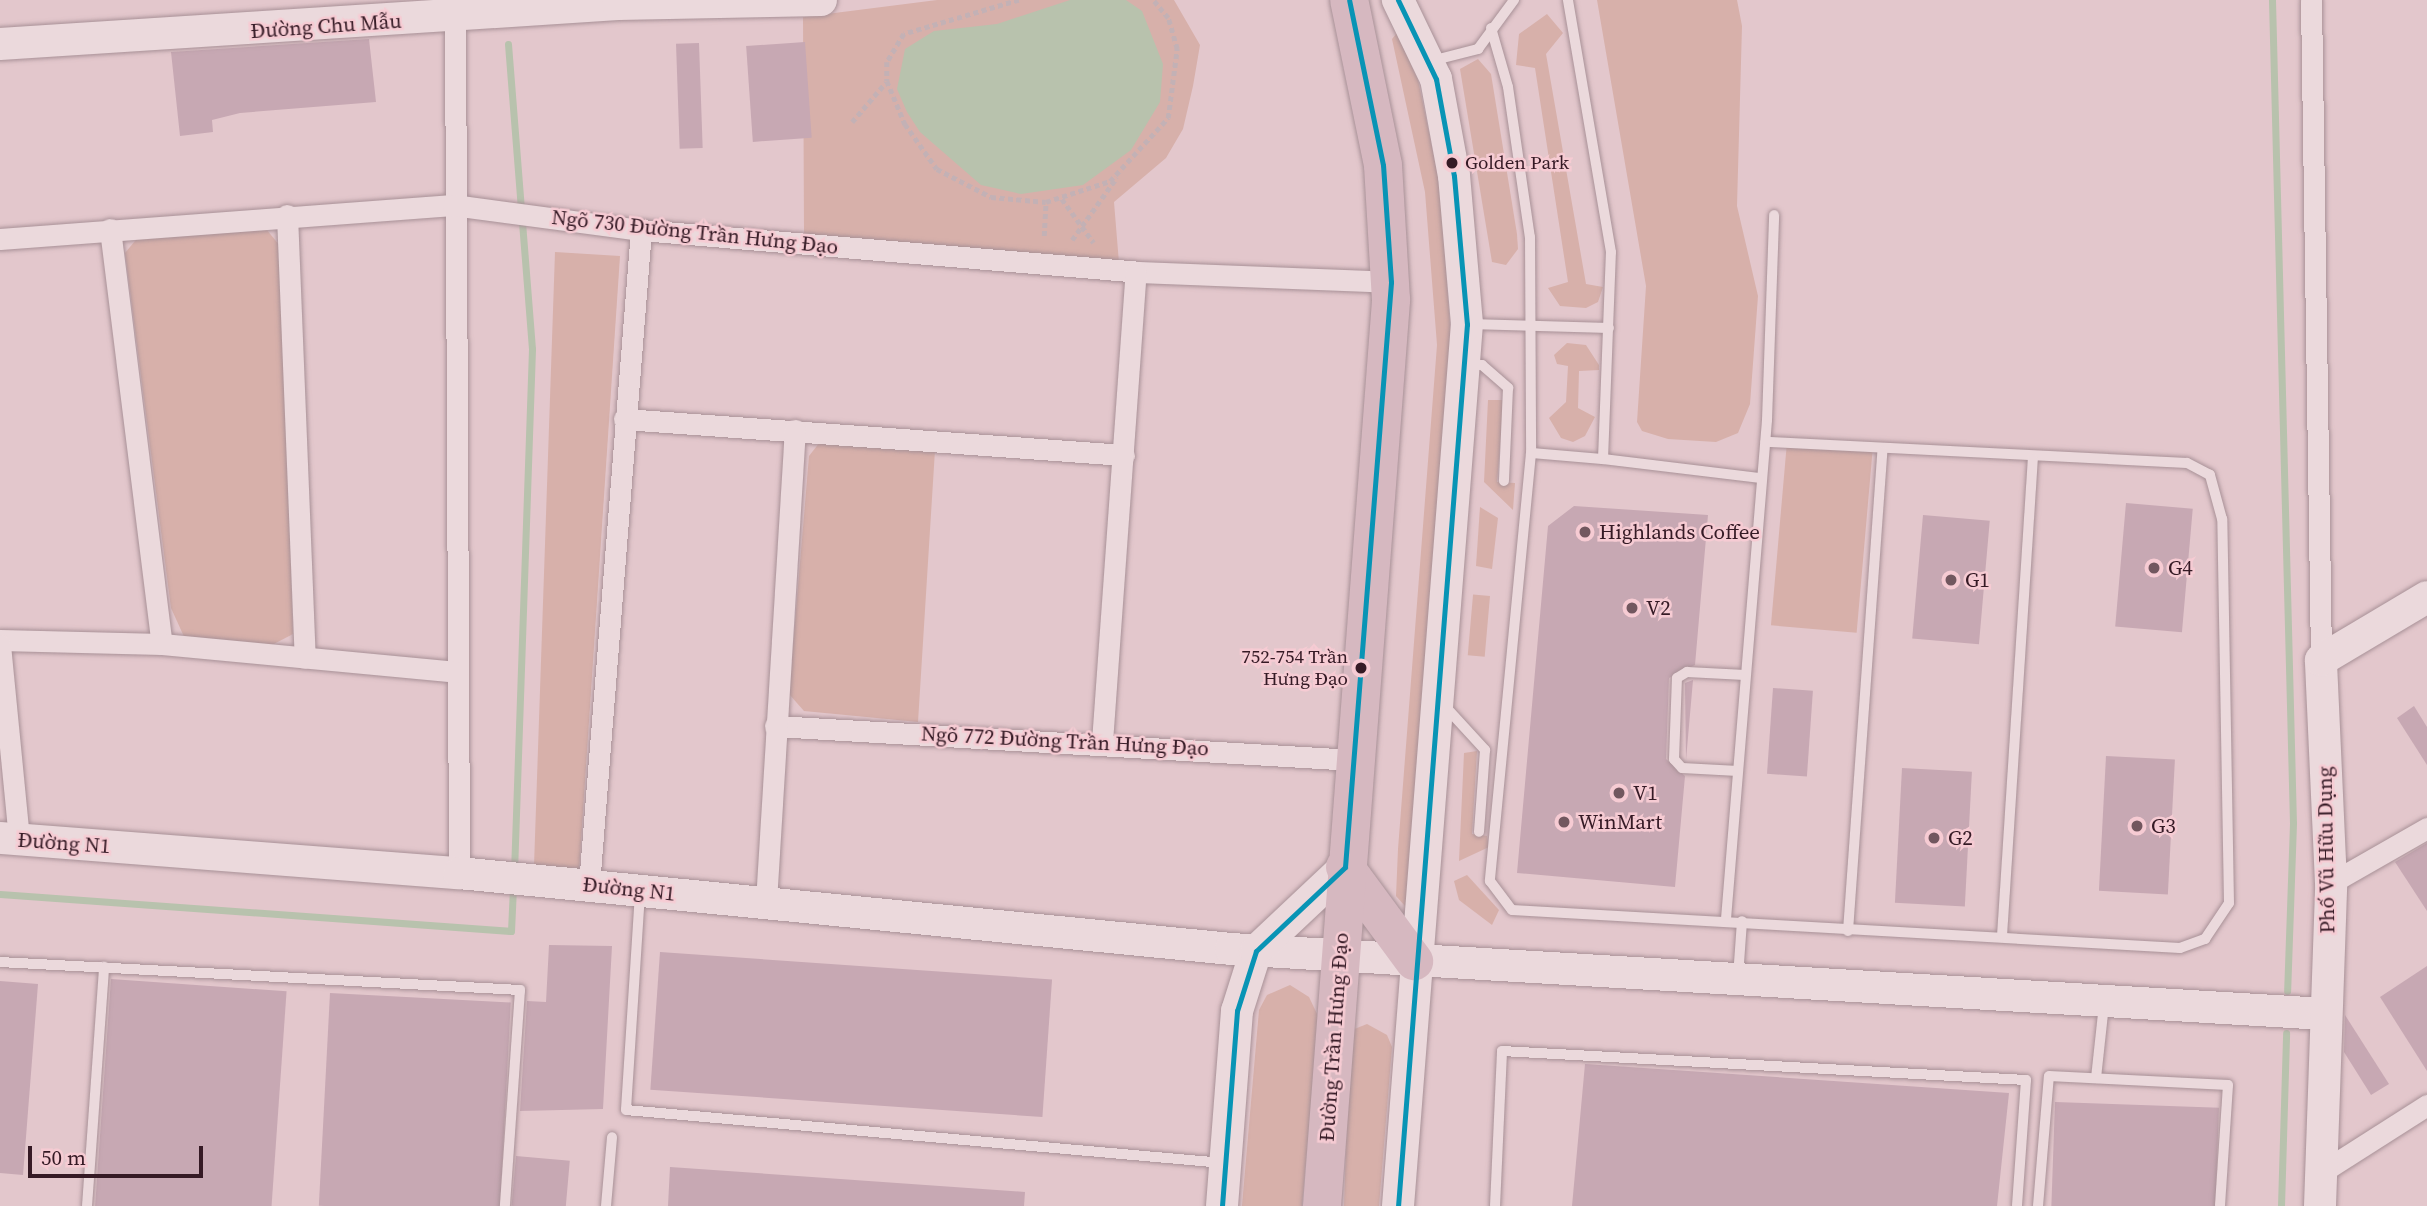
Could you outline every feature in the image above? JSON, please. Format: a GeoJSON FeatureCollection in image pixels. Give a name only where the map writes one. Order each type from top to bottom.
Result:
{"type":"FeatureCollection","features":[{"type":"Feature","properties":{"kind":"highway","name":"Đường Trần Hưng Đạo"},"geometry":{"type":"LineString","coordinates":[[1322,1206],[1345,867],[1391,282],[1382,154],[1349,0]]}},
{"type":"Feature","properties":{"kind":"highway"},"geometry":{"type":"LineString","coordinates":[[1345,867],[1415,961]]}},
{"type":"Feature","properties":{"kind":"street","name":"Đường Chu Mẫu"},"geometry":{"type":"LineString","coordinates":[[0,44],[455,16],[821,0]]}},
{"type":"Feature","properties":{"kind":"street"},"geometry":{"type":"LineString","coordinates":[[2311,0],[2321,660],[2427,597]]}},
{"type":"Feature","properties":{"kind":"street"},"geometry":{"type":"LineString","coordinates":[[1398,1206],[1415,961],[1467,324],[1454,176],[1428,62],[1400,1]]}},
{"type":"Feature","properties":{"kind":"street"},"geometry":{"type":"LineString","coordinates":[[455,16],[453,205],[459,873]]}},
{"type":"Feature","properties":{"kind":"street","name":"Ngõ 730 Đường Trần Hưng Đạo"},"geometry":{"type":"LineString","coordinates":[[0,239],[287,215],[453,205],[641,230],[1136,272],[1391,282]]}},
{"type":"Feature","properties":{"kind":"street"},"geometry":{"type":"LineString","coordinates":[[287,215],[305,657]]}},
{"type":"Feature","properties":{"kind":"street"},"geometry":{"type":"LineString","coordinates":[[110,229],[162,644]]}},
{"type":"Feature","properties":{"kind":"street"},"geometry":{"type":"LineString","coordinates":[[589,885],[641,230]]}},
{"type":"Feature","properties":{"kind":"street"},"geometry":{"type":"LineString","coordinates":[[1102,742],[1136,272]]}},
{"type":"Feature","properties":{"kind":"street"},"geometry":{"type":"LineString","coordinates":[[624,419],[1124,455]]}},
{"type":"Feature","properties":{"kind":"street"},"geometry":{"type":"LineString","coordinates":[[766,902],[795,430]]}},
{"type":"Feature","properties":{"kind":"street"},"geometry":{"type":"LineString","coordinates":[[9,839],[0,642],[162,644],[457,673]]}},
{"type":"Feature","properties":{"kind":"street","name":"Phố Vũ Hữu Dụng"},"geometry":{"type":"LineString","coordinates":[[2320,1206],[2324,1014],[2331,883],[2321,660]]}},
{"type":"Feature","properties":{"kind":"street","name":"Ngõ 772 Đường Trần Hưng Đạo"},"geometry":{"type":"LineString","coordinates":[[775,726],[1102,742],[1354,760]]}},
{"type":"Feature","properties":{"kind":"street"},"geometry":{"type":"LineString","coordinates":[[2331,883],[2427,828]]}},
{"type":"Feature","properties":{"kind":"street","name":"Đường N1"},"geometry":{"type":"LineString","coordinates":[[9,839],[459,873],[1256,951],[2324,1014]]}},
{"type":"Feature","properties":{"kind":"street"},"geometry":{"type":"LineString","coordinates":[[1222,1206],[1237,1011],[1256,951],[1345,867]]}},
{"type":"Feature","properties":{"kind":"street"},"geometry":{"type":"LineString","coordinates":[[2322,1172],[2427,1105]]}},
{"type":"Feature","properties":{"kind":"lane"},"geometry":{"type":"LineString","coordinates":[[1428,62],[1478,49],[1514,0]]}},
{"type":"Feature","properties":{"kind":"lane"},"geometry":{"type":"LineString","coordinates":[[1568,0],[1611,252],[1603,459]]}},
{"type":"Feature","properties":{"kind":"lane"},"geometry":{"type":"LineString","coordinates":[[1491,28],[1524,197],[1534,326],[1531,453],[1490,881],[1512,910],[1529,913],[1727,919],[1848,931],[2002,936],[2193,947],[2215,929],[2230,903],[2217,486],[2187,463],[2034,459],[1766,442]]}},
{"type":"Feature","properties":{"kind":"lane"},"geometry":{"type":"LineString","coordinates":[[1727,919],[1766,442],[1774,215]]}},
{"type":"Feature","properties":{"kind":"lane"},"geometry":{"type":"LineString","coordinates":[[1467,324],[1609,328]]}},
{"type":"Feature","properties":{"kind":"lane"},"geometry":{"type":"LineString","coordinates":[[1464,366],[1482,365],[1508,388],[1504,481]]}},
{"type":"Feature","properties":{"kind":"lane"},"geometry":{"type":"LineString","coordinates":[[1848,931],[1882,451]]}},
{"type":"Feature","properties":{"kind":"lane"},"geometry":{"type":"LineString","coordinates":[[1531,453],[1761,478]]}},
{"type":"Feature","properties":{"kind":"lane"},"geometry":{"type":"LineString","coordinates":[[2002,936],[2034,459]]}},
{"type":"Feature","properties":{"kind":"lane"},"geometry":{"type":"LineString","coordinates":[[1738,771],[1682,768],[1674,760],[1677,678],[1687,672],[1745,675]]}},
{"type":"Feature","properties":{"kind":"lane"},"geometry":{"type":"LineString","coordinates":[[1438,699],[1482,740],[1479,832]]}},
{"type":"Feature","properties":{"kind":"lane"},"geometry":{"type":"LineString","coordinates":[[640,890],[626,1110],[1226,1163]]}},
{"type":"Feature","properties":{"kind":"lane"},"geometry":{"type":"LineString","coordinates":[[1738,980],[1742,921]]}},
{"type":"Feature","properties":{"kind":"lane"},"geometry":{"type":"LineString","coordinates":[[0,962],[520,990],[505,1206]]}},
{"type":"Feature","properties":{"kind":"lane"},"geometry":{"type":"LineString","coordinates":[[87,1206],[104,967]]}},
{"type":"Feature","properties":{"kind":"lane"},"geometry":{"type":"LineString","coordinates":[[2096,1078],[2104,1001]]}},
{"type":"Feature","properties":{"kind":"lane"},"geometry":{"type":"LineString","coordinates":[[1495,1206],[1502,1051],[2026,1080],[2018,1206]]}},
{"type":"Feature","properties":{"kind":"lane"},"geometry":{"type":"LineString","coordinates":[[2038,1206],[2049,1076],[2228,1085],[2220,1206]]}},
{"type":"Feature","properties":{"kind":"lane"},"geometry":{"type":"LineString","coordinates":[[606,1206],[612,1137]]}},
{"type":"Feature","properties":{"kind":"path"},"geometry":{"type":"LineString","coordinates":[[1020,0],[904,34],[887,62],[887,81],[905,124],[937,169],[991,197],[1046,202],[1062,199],[1120,174]]}},
{"type":"Feature","properties":{"kind":"path"},"geometry":{"type":"LineString","coordinates":[[1072,240],[1120,174],[1154,139],[1174,95],[1175,40],[1153,0]]}},
{"type":"Feature","properties":{"kind":"path"},"geometry":{"type":"LineString","coordinates":[[852,122],[887,81]]}},
{"type":"Feature","properties":{"kind":"path"},"geometry":{"type":"LineString","coordinates":[[1062,199],[1094,243]]}},
{"type":"Feature","properties":{"kind":"path"},"geometry":{"type":"LineString","coordinates":[[1044,236],[1046,202]]}},
{"type":"Feature","properties":{"kind":"shaded area"},"geometry":{"type":"Polygon","coordinates":[[[937,0],[1174,0],[1200,45],[1193,86],[1183,129],[1166,158],[1114,202],[1119,263],[804,234],[803,17],[937,0]]]}},
{"type":"Feature","properties":{"kind":"shaded area"},"geometry":{"type":"Polygon","coordinates":[[[1070,0],[1126,0],[1142,11],[1163,64],[1160,102],[1131,150],[1083,185],[1021,194],[981,185],[920,132],[907,112],[897,89],[905,49],[934,31],[997,24],[1070,0]]]}},
{"type":"Feature","properties":{"kind":"shaded area"},"geometry":{"type":"Polygon","coordinates":[[[1597,0],[1737,0],[1742,26],[1737,206],[1758,296],[1750,404],[1738,433],[1716,442],[1668,439],[1642,431],[1637,422],[1646,286],[1597,0]]]}},
{"type":"Feature","properties":{"kind":"shaded area"},"geometry":{"type":"Polygon","coordinates":[[[1547,14],[1563,33],[1546,54],[1586,284],[1603,287],[1598,302],[1586,308],[1560,306],[1548,288],[1568,282],[1535,68],[1516,65],[1519,34],[1547,14]]]}},
{"type":"Feature","properties":{"kind":"shaded area"},"geometry":{"type":"Polygon","coordinates":[[[1397,33],[1418,80],[1440,185],[1453,367],[1412,902],[1405,906],[1396,896],[1398,849],[1437,345],[1425,192],[1392,39],[1397,33]]]}},
{"type":"Feature","properties":{"kind":"shaded area"},"geometry":{"type":"Polygon","coordinates":[[[1478,59],[1491,74],[1517,234],[1518,249],[1506,265],[1492,262],[1460,69],[1478,59]]]}},
{"type":"Feature","properties":{"kind":"shaded area"},"geometry":{"type":"Polygon","coordinates":[[[261,223],[281,247],[293,634],[270,646],[186,641],[171,608],[125,253],[140,235],[261,223]]]}},
{"type":"Feature","properties":{"kind":"shaded area"},"geometry":{"type":"Polygon","coordinates":[[[555,252],[620,256],[579,871],[534,866],[555,252]]]}},
{"type":"Feature","properties":{"kind":"shaded area"},"geometry":{"type":"Polygon","coordinates":[[[1567,343],[1586,345],[1599,365],[1599,370],[1579,371],[1578,408],[1595,417],[1585,436],[1573,442],[1561,438],[1549,418],[1566,402],[1568,366],[1557,364],[1554,355],[1567,343]]]}},
{"type":"Feature","properties":{"kind":"shaded area"},"geometry":{"type":"Polygon","coordinates":[[[1488,400],[1504,400],[1497,482],[1515,483],[1513,510],[1484,482],[1488,400]]]}},
{"type":"Feature","properties":{"kind":"shaded area"},"geometry":{"type":"Polygon","coordinates":[[[820,442],[935,450],[918,722],[804,711],[789,694],[809,456],[820,442]]]}},
{"type":"Feature","properties":{"kind":"shaded area"},"geometry":{"type":"Polygon","coordinates":[[[1787,442],[1873,449],[1857,633],[1771,625],[1787,442]]]}},
{"type":"Feature","properties":{"kind":"shaded area"},"geometry":{"type":"Polygon","coordinates":[[[1480,507],[1498,518],[1492,569],[1476,566],[1480,507]]]}},
{"type":"Feature","properties":{"kind":"shaded area"},"geometry":{"type":"Polygon","coordinates":[[[1473,595],[1490,596],[1485,657],[1468,655],[1473,595]]]}},
{"type":"Feature","properties":{"kind":"shaded area"},"geometry":{"type":"Polygon","coordinates":[[[1477,751],[1472,834],[1487,836],[1489,847],[1459,861],[1464,753],[1477,751]]]}},
{"type":"Feature","properties":{"kind":"shaded area"},"geometry":{"type":"Polygon","coordinates":[[[1467,875],[1499,910],[1492,925],[1459,900],[1454,881],[1467,875]]]}},
{"type":"Feature","properties":{"kind":"shaded area"},"geometry":{"type":"Polygon","coordinates":[[[1290,985],[1309,997],[1319,1018],[1302,1206],[1242,1206],[1259,1010],[1267,995],[1290,985]]]}},
{"type":"Feature","properties":{"kind":"shaded area"},"geometry":{"type":"Polygon","coordinates":[[[1367,1024],[1387,1035],[1392,1047],[1379,1206],[1344,1206],[1352,1030],[1367,1024]]]}},
{"type":"Feature","properties":{"kind":"building"},"geometry":{"type":"Polygon","coordinates":[[[369,39],[376,102],[240,113],[212,120],[213,132],[180,136],[171,52],[369,39]]]}},
{"type":"Feature","properties":{"kind":"building"},"geometry":{"type":"Polygon","coordinates":[[[805,42],[812,138],[753,142],[746,46],[805,42]]]}},
{"type":"Feature","properties":{"kind":"building"},"geometry":{"type":"Polygon","coordinates":[[[699,43],[703,148],[680,149],[676,44],[699,43]]]}},
{"type":"Feature","properties":{"kind":"building","name":"G4"},"geometry":{"type":"Polygon","coordinates":[[[2126,503],[2193,509],[2182,632],[2115,627],[2126,503]]]}},
{"type":"Feature","properties":{"kind":"building"},"geometry":{"type":"Polygon","coordinates":[[[1574,506],[1708,515],[1695,665],[1669,678],[1666,759],[1685,776],[1675,887],[1517,873],[1548,526],[1574,506]]]}},
{"type":"Feature","properties":{"kind":"building","name":"G1"},"geometry":{"type":"Polygon","coordinates":[[[1923,515],[1990,521],[1979,644],[1912,639],[1923,515]]]}},
{"type":"Feature","properties":{"kind":"building"},"geometry":{"type":"Polygon","coordinates":[[[1693,680],[1686,760],[1685,683],[1693,680]]]}},
{"type":"Feature","properties":{"kind":"building"},"geometry":{"type":"Polygon","coordinates":[[[1773,688],[1813,691],[1807,777],[1767,774],[1773,688]]]}},
{"type":"Feature","properties":{"kind":"building"},"geometry":{"type":"Polygon","coordinates":[[[2414,706],[2427,727],[2427,765],[2397,718],[2414,706]]]}},
{"type":"Feature","properties":{"kind":"building","name":"G3"},"geometry":{"type":"Polygon","coordinates":[[[2106,756],[2175,760],[2168,894],[2099,891],[2106,756]]]}},
{"type":"Feature","properties":{"kind":"building","name":"G2"},"geometry":{"type":"Polygon","coordinates":[[[1902,768],[1972,772],[1965,906],[1895,903],[1902,768]]]}},
{"type":"Feature","properties":{"kind":"building"},"geometry":{"type":"Polygon","coordinates":[[[2427,843],[2427,911],[2395,862],[2427,843]]]}},
{"type":"Feature","properties":{"kind":"building"},"geometry":{"type":"Polygon","coordinates":[[[549,945],[612,946],[603,1109],[520,1111],[527,1001],[546,1002],[549,945]]]}},
{"type":"Feature","properties":{"kind":"building"},"geometry":{"type":"Polygon","coordinates":[[[660,952],[1052,979],[1042,1117],[650,1090],[660,952]]]}},
{"type":"Feature","properties":{"kind":"building"},"geometry":{"type":"Polygon","coordinates":[[[2427,966],[2427,1071],[2380,997],[2427,966]]]}},
{"type":"Feature","properties":{"kind":"building"},"geometry":{"type":"Polygon","coordinates":[[[111,979],[287,991],[272,1206],[95,1206],[111,979]]]}},
{"type":"Feature","properties":{"kind":"building"},"geometry":{"type":"Polygon","coordinates":[[[0,981],[38,984],[23,1175],[0,1173],[0,981]]]}},
{"type":"Feature","properties":{"kind":"building"},"geometry":{"type":"Polygon","coordinates":[[[330,993],[511,1002],[500,1206],[319,1206],[330,993]]]}},
{"type":"Feature","properties":{"kind":"building"},"geometry":{"type":"Polygon","coordinates":[[[2345,1015],[2389,1084],[2371,1095],[2344,1052],[2345,1015]]]}},
{"type":"Feature","properties":{"kind":"building"},"geometry":{"type":"Polygon","coordinates":[[[1585,1064],[2009,1093],[1997,1206],[1572,1206],[1585,1064]]]}},
{"type":"Feature","properties":{"kind":"building"},"geometry":{"type":"Polygon","coordinates":[[[2055,1102],[2219,1108],[2215,1206],[2051,1206],[2055,1102]]]}},
{"type":"Feature","properties":{"kind":"building"},"geometry":{"type":"Polygon","coordinates":[[[516,1156],[570,1161],[566,1206],[512,1206],[516,1156]]]}},
{"type":"Feature","properties":{"kind":"building"},"geometry":{"type":"Polygon","coordinates":[[[670,1167],[1025,1192],[1024,1206],[668,1206],[670,1167]]]}},
{"type":"Feature","properties":{"kind":"waterway"},"geometry":{"type":"LineString","coordinates":[[2272,0],[2293,823],[2287,991]]}},
{"type":"Feature","properties":{"kind":"waterway"},"geometry":{"type":"LineString","coordinates":[[508,44],[532,349],[514,871]]}},
{"type":"Feature","properties":{"kind":"waterway"},"geometry":{"type":"LineString","coordinates":[[0,894],[511,931],[513,887]]}},
{"type":"Feature","properties":{"kind":"waterway"},"geometry":{"type":"LineString","coordinates":[[2281,1206],[2286,1033]]}},
{"type":"Feature","properties":{"kind":"transit line"},"geometry":{"type":"LineString","coordinates":[[1222,1206],[1237,1011],[1256,951],[1345,867],[1391,282],[1383,165],[1349,0]]}},
{"type":"Feature","properties":{"kind":"transit line"},"geometry":{"type":"LineString","coordinates":[[1398,0],[1436,79],[1454,176],[1467,324],[1398,1206]]}},
{"type":"Feature","properties":{"kind":"place","name":"Golden Park"},"geometry":{"type":"Point","coordinates":[1452,163]}},
{"type":"Feature","properties":{"kind":"place","name":"Highlands Coffee"},"geometry":{"type":"Point","coordinates":[1585,532]}},
{"type":"Feature","properties":{"kind":"place","name":"G4"},"geometry":{"type":"Point","coordinates":[2154,568]}},
{"type":"Feature","properties":{"kind":"place","name":"G1"},"geometry":{"type":"Point","coordinates":[1951,580]}},
{"type":"Feature","properties":{"kind":"place","name":"V2"},"geometry":{"type":"Point","coordinates":[1632,608]}},
{"type":"Feature","properties":{"kind":"place","name":"752-754 Trần Hưng Đạo"},"geometry":{"type":"Point","coordinates":[1361,668]}},
{"type":"Feature","properties":{"kind":"place","name":"V1"},"geometry":{"type":"Point","coordinates":[1619,793]}},
{"type":"Feature","properties":{"kind":"place","name":"WinMart"},"geometry":{"type":"Point","coordinates":[1564,822]}},
{"type":"Feature","properties":{"kind":"place","name":"G3"},"geometry":{"type":"Point","coordinates":[2137,826]}},
{"type":"Feature","properties":{"kind":"place","name":"G2"},"geometry":{"type":"Point","coordinates":[1934,838]}}]}
